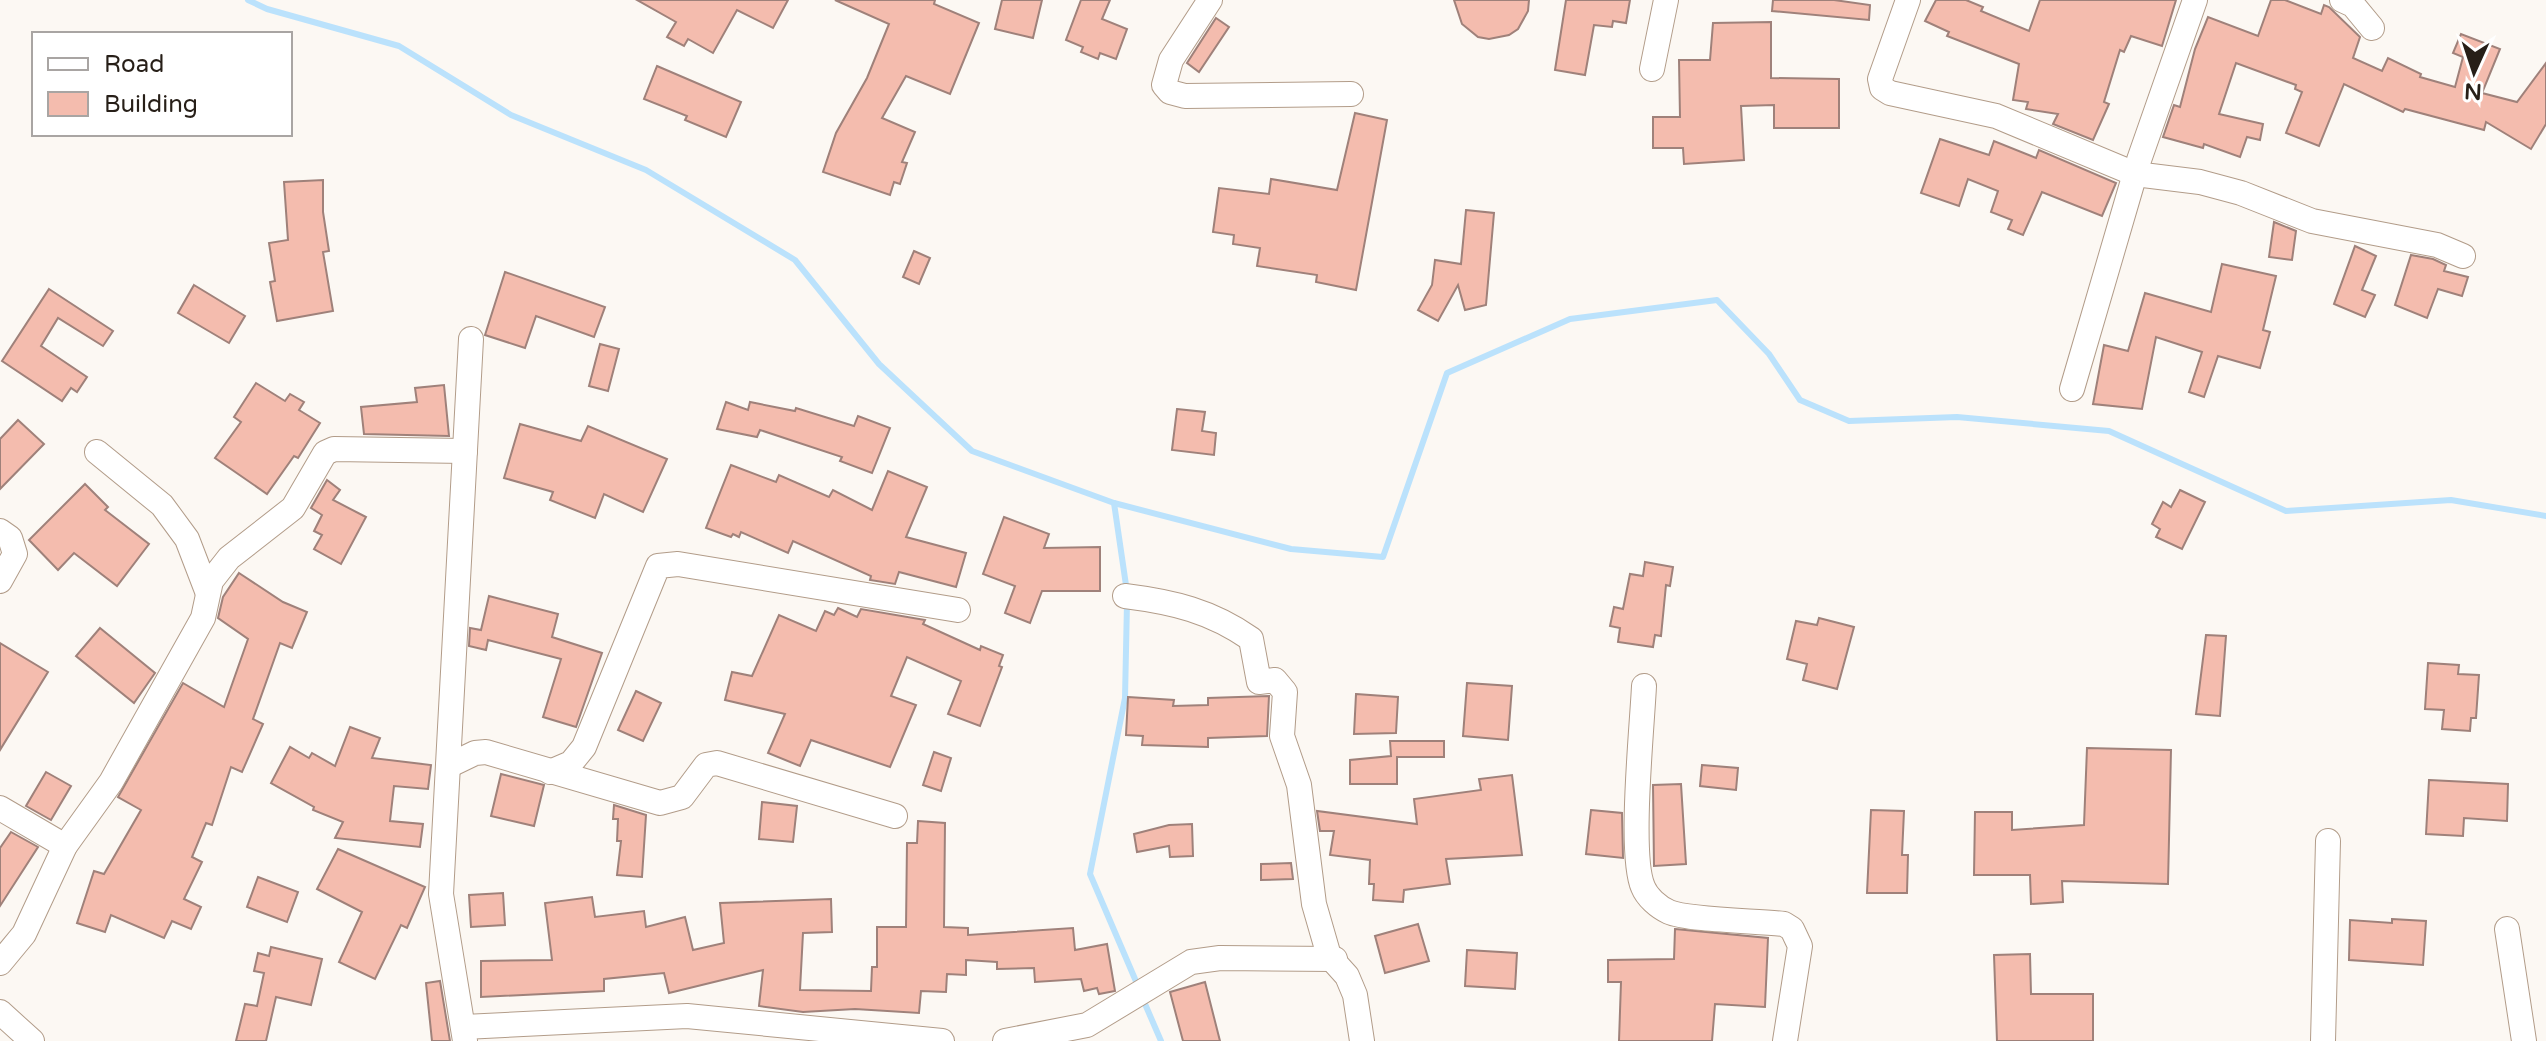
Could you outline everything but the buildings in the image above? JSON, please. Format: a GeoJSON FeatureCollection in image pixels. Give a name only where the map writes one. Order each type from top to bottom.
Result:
{"type":"FeatureCollection","features":[{"type":"Feature","properties":{"kind":"street"},"geometry":{"type":"LineString","coordinates":[[1210,0],[1171,60],[1164,85],[1170,92],[1185,96],[1351,94]]}},
{"type":"Feature","properties":{"kind":"street"},"geometry":{"type":"LineString","coordinates":[[1652,69],[1666,0]]}},
{"type":"Feature","properties":{"kind":"street"},"geometry":{"type":"LineString","coordinates":[[1908,0],[1880,79],[1882,88],[1890,93],[1996,116],[2135,174],[2200,182],[2241,193],[2312,221],[2437,245],[2463,256]]}},
{"type":"Feature","properties":{"kind":"street"},"geometry":{"type":"LineString","coordinates":[[2072,389],[2135,174],[2195,0]]}},
{"type":"Feature","properties":{"kind":"street"},"geometry":{"type":"LineString","coordinates":[[2342,0],[2353,5],[2372,28]]}},
{"type":"Feature","properties":{"kind":"street"},"geometry":{"type":"LineString","coordinates":[[471,339],[441,894],[464,1034],[687,1016],[942,1041]]}},
{"type":"Feature","properties":{"kind":"street"},"geometry":{"type":"LineString","coordinates":[[0,963],[24,934],[65,846],[111,782],[203,618],[207,591],[229,558],[293,508],[325,453],[334,449],[465,451]]}},
{"type":"Feature","properties":{"kind":"street"},"geometry":{"type":"LineString","coordinates":[[97,452],[162,505],[187,539],[207,591]]}},
{"type":"Feature","properties":{"kind":"street"},"geometry":{"type":"LineString","coordinates":[[0,531],[10,538],[15,554],[0,581]]}},
{"type":"Feature","properties":{"kind":"street"},"geometry":{"type":"LineString","coordinates":[[550,772],[571,763],[584,747],[658,566],[678,564],[958,610]]}},
{"type":"Feature","properties":{"kind":"street"},"geometry":{"type":"LineString","coordinates":[[1125,596],[1171,602],[1224,620],[1251,639],[1259,682],[1275,680],[1285,692],[1282,736],[1299,785],[1314,904],[1329,956],[1335,959],[1355,995],[1362,1041]]}},
{"type":"Feature","properties":{"kind":"street"},"geometry":{"type":"LineString","coordinates":[[1644,686],[1638,842],[1638,871],[1643,889],[1670,913],[1784,924],[1792,929],[1800,946],[1785,1041]]}},
{"type":"Feature","properties":{"kind":"street"},"geometry":{"type":"LineString","coordinates":[[448,766],[475,753],[486,752],[660,803],[682,797],[706,765],[717,763],[895,816]]}},
{"type":"Feature","properties":{"kind":"street"},"geometry":{"type":"LineString","coordinates":[[0,808],[65,846]]}},
{"type":"Feature","properties":{"kind":"street"},"geometry":{"type":"LineString","coordinates":[[2323,1041],[2328,841]]}},
{"type":"Feature","properties":{"kind":"street"},"geometry":{"type":"LineString","coordinates":[[2507,929],[2524,1041]]}},
{"type":"Feature","properties":{"kind":"street"},"geometry":{"type":"LineString","coordinates":[[1005,1041],[1087,1025],[1175,969],[1206,959],[1335,959]]}},
{"type":"Feature","properties":{"kind":"street"},"geometry":{"type":"LineString","coordinates":[[0,1012],[32,1041]]}},
{"type":"Feature","properties":{"kind":"waterway"},"geometry":{"type":"LineString","coordinates":[[248,0],[267,9],[399,46],[511,115],[646,170],[795,260],[879,364],[972,451],[1114,503],[1291,549],[1383,557],[1447,373],[1570,319],[1717,300],[1769,354],[1800,400],[1849,421],[1957,417],[2109,431],[2286,511],[2451,500],[2546,516]]}},
{"type":"Feature","properties":{"kind":"waterway"},"geometry":{"type":"LineString","coordinates":[[1114,503],[1127,592]]}},
{"type":"Feature","properties":{"kind":"waterway"},"geometry":{"type":"LineString","coordinates":[[1127,603],[1125,698],[1090,874],[1138,986]]}},
{"type":"Feature","properties":{"kind":"waterway"},"geometry":{"type":"LineString","coordinates":[[1142,997],[1161,1041]]}}]}
